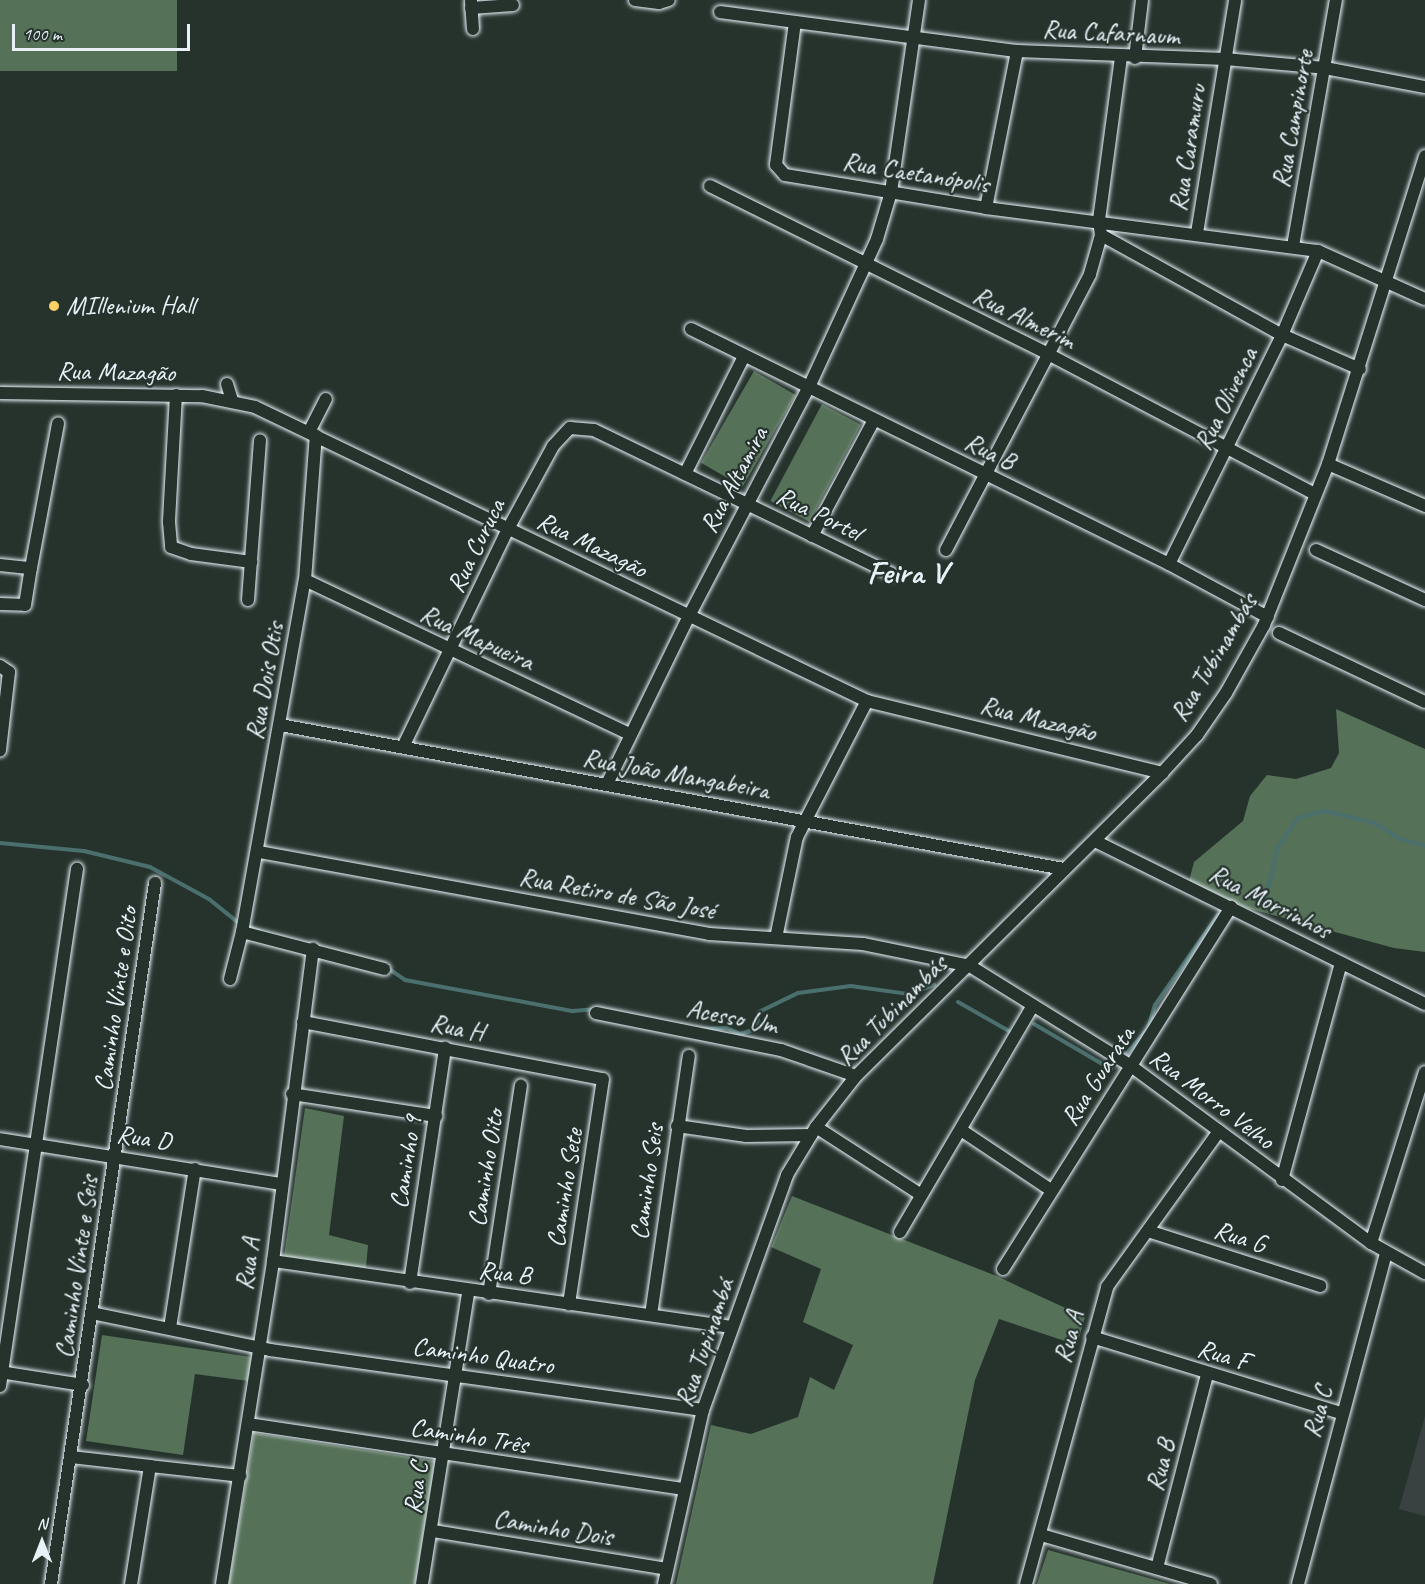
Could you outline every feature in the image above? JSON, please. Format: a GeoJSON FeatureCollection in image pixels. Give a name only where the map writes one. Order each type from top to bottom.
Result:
{"type":"FeatureCollection","features":[{"type":"Feature","properties":{"kind":"street"},"geometry":{"type":"LineString","coordinates":[[635,0],[659,3],[669,0]]}},
{"type":"Feature","properties":{"kind":"street","name":"Rua Altamira"},"geometry":{"type":"LineString","coordinates":[[607,784],[688,618],[809,387],[866,265],[891,192],[919,0]]}},
{"type":"Feature","properties":{"kind":"street"},"geometry":{"type":"LineString","coordinates":[[1135,58],[1143,0]]}},
{"type":"Feature","properties":{"kind":"street","name":"Rua Caramuru"},"geometry":{"type":"LineString","coordinates":[[1197,233],[1235,0]]}},
{"type":"Feature","properties":{"kind":"street","name":"Rua Campinorte"},"geometry":{"type":"LineString","coordinates":[[1293,246],[1336,0]]}},
{"type":"Feature","properties":{"kind":"street"},"geometry":{"type":"LineString","coordinates":[[473,29],[471,4],[513,5]]}},
{"type":"Feature","properties":{"kind":"street","name":"Rua Cafarnaum"},"geometry":{"type":"LineString","coordinates":[[720,12],[1017,51],[1121,58],[1225,59],[1325,68],[1425,87]]}},
{"type":"Feature","properties":{"kind":"street","name":"Rua Caetanópolis"},"geometry":{"type":"LineString","coordinates":[[795,22],[778,170],[785,175],[986,208],[1099,220],[1293,246],[1318,251],[1425,299]]}},
{"type":"Feature","properties":{"kind":"street"},"geometry":{"type":"LineString","coordinates":[[986,208],[1017,51]]}},
{"type":"Feature","properties":{"kind":"street"},"geometry":{"type":"LineString","coordinates":[[946,550],[988,476],[1090,274],[1101,235],[1099,220],[1121,58]]}},
{"type":"Feature","properties":{"kind":"street","name":"Rua Tubinambás"},"geometry":{"type":"LineString","coordinates":[[813,1131],[856,1076],[1162,773],[1214,711],[1268,616],[1328,464],[1388,282],[1425,156]]}},
{"type":"Feature","properties":{"kind":"street","name":"Rua Almerim"},"geometry":{"type":"LineString","coordinates":[[710,186],[1050,355],[1316,494]]}},
{"type":"Feature","properties":{"kind":"street"},"geometry":{"type":"LineString","coordinates":[[1101,235],[1282,335],[1360,369]]}},
{"type":"Feature","properties":{"kind":"street","name":"Rua Olivenca"},"geometry":{"type":"LineString","coordinates":[[1169,564],[1282,335],[1318,251]]}},
{"type":"Feature","properties":{"kind":"street","name":"Rua B"},"geometry":{"type":"LineString","coordinates":[[691,329],[1169,564],[1268,616]]}},
{"type":"Feature","properties":{"kind":"street"},"geometry":{"type":"LineString","coordinates":[[685,474],[744,356]]}},
{"type":"Feature","properties":{"kind":"street"},"geometry":{"type":"LineString","coordinates":[[227,384],[232,400]]}},
{"type":"Feature","properties":{"kind":"street","name":"Rua Mazagão"},"geometry":{"type":"LineString","coordinates":[[0,393],[176,395],[232,400],[276,410],[313,433],[688,618],[867,701],[1162,773]]}},
{"type":"Feature","properties":{"kind":"street"},"geometry":{"type":"LineString","coordinates":[[176,395],[168,522],[171,547],[191,554],[251,562]]}},
{"type":"Feature","properties":{"kind":"street"},"geometry":{"type":"LineString","coordinates":[[313,433],[326,399]]}},
{"type":"Feature","properties":{"kind":"street"},"geometry":{"type":"LineString","coordinates":[[812,536],[874,420]]}},
{"type":"Feature","properties":{"kind":"street"},"geometry":{"type":"LineString","coordinates":[[0,604],[25,605],[58,424]]}},
{"type":"Feature","properties":{"kind":"street","name":"Rua Portel"},"geometry":{"type":"LineString","coordinates":[[562,433],[581,427],[594,430],[892,574]]}},
{"type":"Feature","properties":{"kind":"street","name":"Rua Dois Otis"},"geometry":{"type":"LineString","coordinates":[[243,929],[259,852],[306,580],[313,433]]}},
{"type":"Feature","properties":{"kind":"street","name":"Rua Curuca"},"geometry":{"type":"LineString","coordinates":[[403,747],[508,529],[562,433]]}},
{"type":"Feature","properties":{"kind":"street"},"geometry":{"type":"LineString","coordinates":[[249,600],[260,440]]}},
{"type":"Feature","properties":{"kind":"street"},"geometry":{"type":"LineString","coordinates":[[1328,464],[1425,506]]}},
{"type":"Feature","properties":{"kind":"street"},"geometry":{"type":"LineString","coordinates":[[1316,550],[1425,600]]}},
{"type":"Feature","properties":{"kind":"street"},"geometry":{"type":"LineString","coordinates":[[0,565],[31,568]]}},
{"type":"Feature","properties":{"kind":"street","name":"Rua Mapueira"},"geometry":{"type":"LineString","coordinates":[[306,580],[449,650],[630,734]]}},
{"type":"Feature","properties":{"kind":"street"},"geometry":{"type":"LineString","coordinates":[[1279,633],[1425,702]]}},
{"type":"Feature","properties":{"kind":"street"},"geometry":{"type":"LineString","coordinates":[[0,666],[7,668],[9,677],[0,750]]}},
{"type":"Feature","properties":{"kind":"street"},"geometry":{"type":"LineString","coordinates":[[776,938],[794,847],[867,701]]}},
{"type":"Feature","properties":{"kind":"street","name":"Rua João Mangabeira"},"geometry":{"type":"LineString","coordinates":[[280,725],[1064,869]]}},
{"type":"Feature","properties":{"kind":"street","name":"Rua Morrinhos"},"geometry":{"type":"LineString","coordinates":[[1095,841],[1425,1004]]}},
{"type":"Feature","properties":{"kind":"street","name":"Rua Retiro de São José"},"geometry":{"type":"LineString","coordinates":[[259,852],[709,934],[863,944],[969,966]]}},
{"type":"Feature","properties":{"kind":"street"},"geometry":{"type":"LineString","coordinates":[[77,869],[1,1377],[83,1385]]}},
{"type":"Feature","properties":{"kind":"street","name":"Caminho Vinte e Oito"},"geometry":{"type":"LineString","coordinates":[[115,1157],[155,883]]}},
{"type":"Feature","properties":{"kind":"street","name":"Rua Guarata"},"geometry":{"type":"LineString","coordinates":[[1003,1269],[1231,907]]}},
{"type":"Feature","properties":{"kind":"street"},"geometry":{"type":"LineString","coordinates":[[230,979],[243,929],[384,969]]}},
{"type":"Feature","properties":{"kind":"street","name":"Rua A"},"geometry":{"type":"LineString","coordinates":[[222,1584],[273,1261],[280,1184],[313,949]]}},
{"type":"Feature","properties":{"kind":"street"},"geometry":{"type":"LineString","coordinates":[[1282,1180],[1341,963]]}},
{"type":"Feature","properties":{"kind":"street","name":"Rua Morro Velho"},"geometry":{"type":"LineString","coordinates":[[969,966],[1131,1066],[1282,1180],[1371,1243],[1425,1273]]}},
{"type":"Feature","properties":{"kind":"street"},"geometry":{"type":"LineString","coordinates":[[900,1232],[920,1194],[961,1130],[1032,1007]]}},
{"type":"Feature","properties":{"kind":"street","name":"Acesso Um"},"geometry":{"type":"LineString","coordinates":[[596,1013],[781,1050],[856,1076]]}},
{"type":"Feature","properties":{"kind":"street","name":"Rua H"},"geometry":{"type":"LineString","coordinates":[[303,1022],[603,1079]]}},
{"type":"Feature","properties":{"kind":"street","name":"Caminho 9"},"geometry":{"type":"LineString","coordinates":[[410,1283],[445,1048]]}},
{"type":"Feature","properties":{"kind":"street","name":"Caminho Seis"},"geometry":{"type":"LineString","coordinates":[[651,1315],[689,1056]]}},
{"type":"Feature","properties":{"kind":"street"},"geometry":{"type":"LineString","coordinates":[[1371,1243],[1425,1072]]}},
{"type":"Feature","properties":{"kind":"street","name":"Caminho Sete"},"geometry":{"type":"LineString","coordinates":[[569,1304],[603,1079]]}},
{"type":"Feature","properties":{"kind":"street","name":"Caminho Oito"},"geometry":{"type":"LineString","coordinates":[[489,1294],[521,1085]]}},
{"type":"Feature","properties":{"kind":"street"},"geometry":{"type":"LineString","coordinates":[[292,1094],[436,1116]]}},
{"type":"Feature","properties":{"kind":"street"},"geometry":{"type":"LineString","coordinates":[[678,1126],[737,1135],[813,1131],[920,1194]]}},
{"type":"Feature","properties":{"kind":"street"},"geometry":{"type":"LineString","coordinates":[[961,1130],[1051,1190]]}},
{"type":"Feature","properties":{"kind":"street","name":"Rua Tupinambá"},"geometry":{"type":"LineString","coordinates":[[664,1584],[703,1410],[787,1175],[813,1131]]}},
{"type":"Feature","properties":{"kind":"street","name":"Rua A"},"geometry":{"type":"LineString","coordinates":[[1026,1584],[1107,1287],[1219,1131]]}},
{"type":"Feature","properties":{"kind":"street","name":"Rua D"},"geometry":{"type":"LineString","coordinates":[[0,1138],[280,1184]]}},
{"type":"Feature","properties":{"kind":"street","name":"Caminho Vinte e Seis"},"geometry":{"type":"LineString","coordinates":[[51,1584],[83,1385],[115,1157]]}},
{"type":"Feature","properties":{"kind":"street"},"geometry":{"type":"LineString","coordinates":[[170,1328],[195,1169]]}},
{"type":"Feature","properties":{"kind":"street","name":"Rua G"},"geometry":{"type":"LineString","coordinates":[[1148,1231],[1320,1286]]}},
{"type":"Feature","properties":{"kind":"street","name":"Rua C"},"geometry":{"type":"LineString","coordinates":[[1298,1584],[1341,1413],[1386,1253]]}},
{"type":"Feature","properties":{"kind":"street","name":"Rua B"},"geometry":{"type":"LineString","coordinates":[[273,1261],[468,1292],[732,1327]]}},
{"type":"Feature","properties":{"kind":"street","name":"Rua C"},"geometry":{"type":"LineString","coordinates":[[422,1584],[433,1531],[468,1292]]}},
{"type":"Feature","properties":{"kind":"street","name":"Caminho Quatro"},"geometry":{"type":"LineString","coordinates":[[92,1313],[258,1346],[703,1410]]}},
{"type":"Feature","properties":{"kind":"street","name":"Rua F"},"geometry":{"type":"LineString","coordinates":[[1092,1337],[1207,1374],[1341,1413]]}},
{"type":"Feature","properties":{"kind":"street","name":"Rua B"},"geometry":{"type":"LineString","coordinates":[[1157,1568],[1207,1374]]}},
{"type":"Feature","properties":{"kind":"street","name":"Caminho Três"},"geometry":{"type":"LineString","coordinates":[[248,1424],[443,1455],[684,1489]]}},
{"type":"Feature","properties":{"kind":"street"},"geometry":{"type":"LineString","coordinates":[[71,1457],[240,1476]]}},
{"type":"Feature","properties":{"kind":"street"},"geometry":{"type":"LineString","coordinates":[[131,1584],[150,1467]]}},
{"type":"Feature","properties":{"kind":"street","name":"Caminho Dois"},"geometry":{"type":"LineString","coordinates":[[433,1531],[667,1569]]}},
{"type":"Feature","properties":{"kind":"street"},"geometry":{"type":"LineString","coordinates":[[1041,1535],[1211,1584]]}},
{"type":"Feature","properties":{"kind":"shaded area"},"geometry":{"type":"Polygon","coordinates":[[[1425,1416],[1425,1516],[1399,1509],[1425,1416]]]}},
{"type":"Feature","properties":{"kind":"green space"},"geometry":{"type":"Polygon","coordinates":[[[0,0],[177,0],[177,71],[0,71],[0,0]]]}},
{"type":"Feature","properties":{"kind":"green space"},"geometry":{"type":"Polygon","coordinates":[[[754,371],[796,395],[743,487],[701,463],[754,371]]]}},
{"type":"Feature","properties":{"kind":"green space"},"geometry":{"type":"Polygon","coordinates":[[[822,404],[861,425],[809,522],[770,501],[822,404]]]}},
{"type":"Feature","properties":{"kind":"green space"},"geometry":{"type":"Polygon","coordinates":[[[1336,709],[1425,749],[1425,952],[1394,948],[1247,908],[1189,881],[1194,862],[1243,821],[1250,796],[1267,775],[1296,779],[1331,768],[1339,753],[1336,709]]]}},
{"type":"Feature","properties":{"kind":"green space"},"geometry":{"type":"Polygon","coordinates":[[[305,1108],[344,1116],[329,1235],[368,1245],[366,1268],[284,1256],[305,1108]]]}},
{"type":"Feature","properties":{"kind":"green space"},"geometry":{"type":"Polygon","coordinates":[[[792,1196],[994,1275],[1085,1317],[1077,1345],[999,1319],[975,1380],[933,1584],[676,1584],[711,1425],[751,1434],[798,1417],[810,1377],[834,1390],[853,1345],[803,1322],[821,1269],[771,1247],[792,1196]]]}},
{"type":"Feature","properties":{"kind":"green space"},"geometry":{"type":"Polygon","coordinates":[[[102,1335],[251,1357],[248,1381],[195,1374],[183,1455],[86,1441],[102,1335]]]}},
{"type":"Feature","properties":{"kind":"green space"},"geometry":{"type":"Polygon","coordinates":[[[254,1433],[435,1461],[415,1584],[229,1584],[254,1433]]]}},
{"type":"Feature","properties":{"kind":"green space"},"geometry":{"type":"Polygon","coordinates":[[[1048,1550],[1170,1584],[1037,1584],[1048,1550]]]}},
{"type":"Feature","properties":{"kind":"waterway"},"geometry":{"type":"LineString","coordinates":[[1267,896],[1277,848],[1298,818],[1325,811],[1374,823],[1401,839],[1425,846]]}},
{"type":"Feature","properties":{"kind":"waterway"},"geometry":{"type":"LineString","coordinates":[[0,843],[84,851],[150,867],[209,899],[240,924],[260,931]]}},
{"type":"Feature","properties":{"kind":"waterway"},"geometry":{"type":"LineString","coordinates":[[1127,1053],[1148,1029],[1155,1005],[1218,915]]}},
{"type":"Feature","properties":{"kind":"waterway"},"geometry":{"type":"LineString","coordinates":[[386,967],[405,980],[573,1011],[596,1009]]}},
{"type":"Feature","properties":{"kind":"waterway"},"geometry":{"type":"LineString","coordinates":[[701,1029],[727,1028],[740,1034],[756,1029],[759,1012],[798,993],[851,986],[909,994],[934,985]]}},
{"type":"Feature","properties":{"kind":"waterway"},"geometry":{"type":"LineString","coordinates":[[958,1002],[1009,1031]]}},
{"type":"Feature","properties":{"kind":"waterway"},"geometry":{"type":"LineString","coordinates":[[1034,1024],[1111,1069]]}},
{"type":"Feature","properties":{"kind":"place","name":"MIllenium Hall"},"geometry":{"type":"Point","coordinates":[54,306]}},
{"type":"Feature","properties":{"kind":"district","name":"Feira V"},"geometry":{"type":"Point","coordinates":[907,573]}}]}
